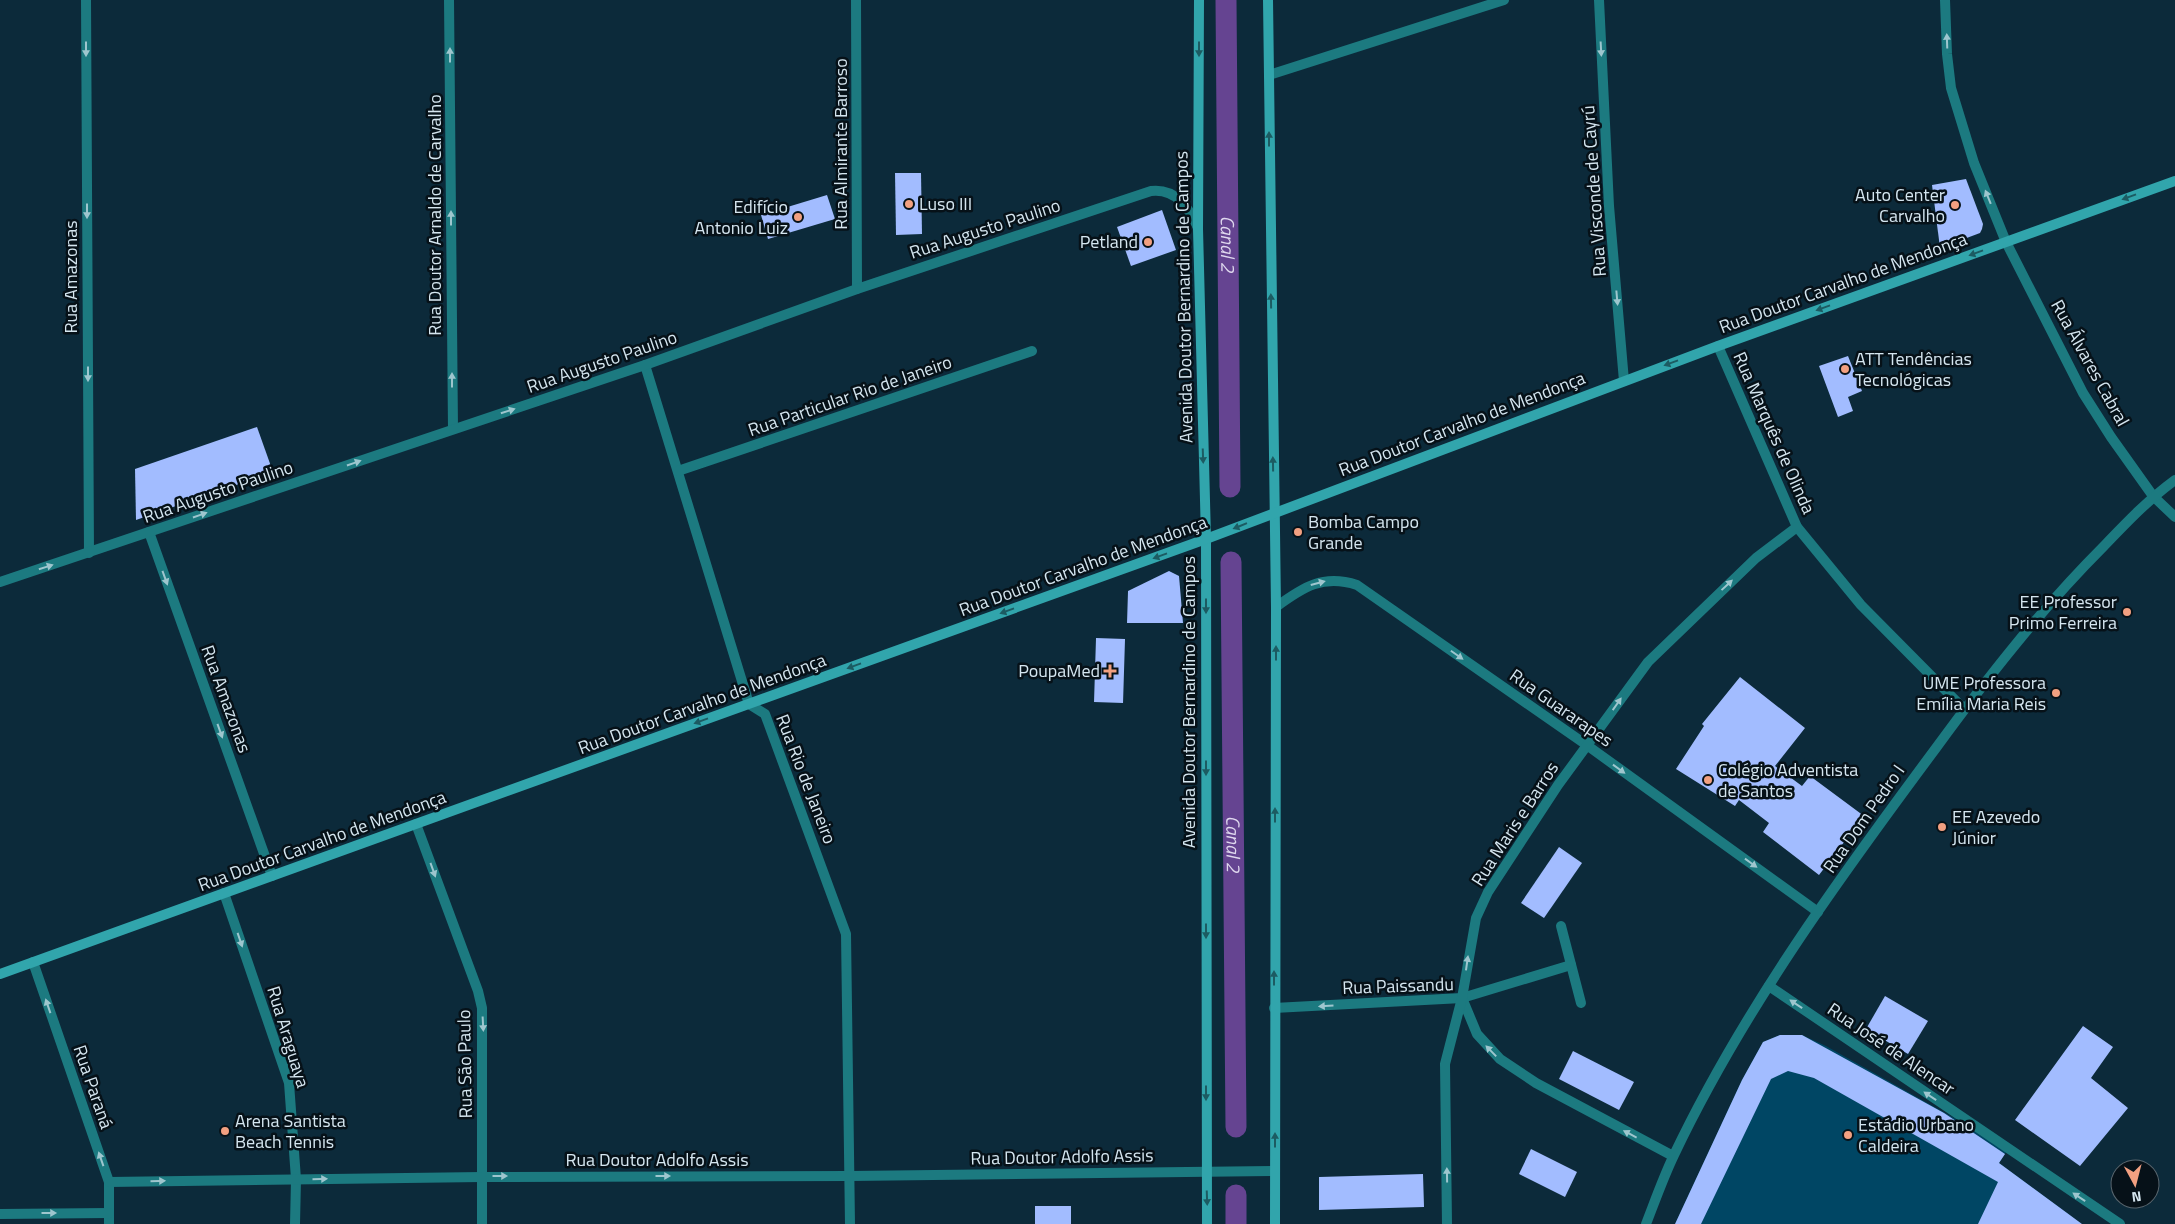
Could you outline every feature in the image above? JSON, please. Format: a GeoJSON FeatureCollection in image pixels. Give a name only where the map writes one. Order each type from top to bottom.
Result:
{"type":"FeatureCollection","features":[{"type":"Feature","properties":{"kind":"main road","name":"Avenida Doutor Bernardino de Campos"},"geometry":{"type":"LineString","coordinates":[[1199,0],[1198,229],[1206,540],[1206,1171],[1208,1224]]}},
{"type":"Feature","properties":{"kind":"main road"},"geometry":{"type":"LineString","coordinates":[[1268,0],[1276,607],[1275,1224]]}},
{"type":"Feature","properties":{"kind":"main road","name":"Rua Doutor Carvalho de Mendonça"},"geometry":{"type":"LineString","coordinates":[[0,974],[1206,540],[1274,512],[1624,380],[2175,181]]}},
{"type":"Feature","properties":{"kind":"street","name":"Rua Amazonas"},"geometry":{"type":"LineString","coordinates":[[86,0],[89,553]]}},
{"type":"Feature","properties":{"kind":"street","name":"Rua Doutor Arnaldo de Carvalho"},"geometry":{"type":"LineString","coordinates":[[449,0],[453,429]]}},
{"type":"Feature","properties":{"kind":"street","name":"Rua Almirante Barroso"},"geometry":{"type":"LineString","coordinates":[[856,0],[857,289]]}},
{"type":"Feature","properties":{"kind":"street"},"geometry":{"type":"LineString","coordinates":[[1269,75],[1504,0]]}},
{"type":"Feature","properties":{"kind":"street","name":"Rua Visconde de Cayrú"},"geometry":{"type":"LineString","coordinates":[[1599,0],[1609,206],[1624,380]]}},
{"type":"Feature","properties":{"kind":"street","name":"Rua Álvares Cabral"},"geometry":{"type":"LineString","coordinates":[[1945,0],[1947,54],[1951,88],[1974,164],[2006,242],[2083,393],[2111,437],[2153,496],[2175,517]]}},
{"type":"Feature","properties":{"kind":"street","name":"Rua Augusto Paulino"},"geometry":{"type":"LineString","coordinates":[[0,582],[645,365],[857,289],[1151,191],[1168,192],[1182,202],[1192,214],[1198,229]]}},
{"type":"Feature","properties":{"kind":"street","name":"Rua Marquês de Olinda"},"geometry":{"type":"LineString","coordinates":[[1718,346],[1797,527],[1861,605],[1964,709]]}},
{"type":"Feature","properties":{"kind":"street","name":"Rua Particular Rio de Janeiro"},"geometry":{"type":"LineString","coordinates":[[678,471],[1032,351]]}},
{"type":"Feature","properties":{"kind":"street"},"geometry":{"type":"LineString","coordinates":[[645,365],[749,704]]}},
{"type":"Feature","properties":{"kind":"street","name":"Rua Dom Pedro I"},"geometry":{"type":"LineString","coordinates":[[1646,1224],[1673,1156],[1716,1073],[1769,986],[1890,809],[1964,709],[2021,637],[2068,582],[2153,496],[2175,480]]}},
{"type":"Feature","properties":{"kind":"street","name":"Rua Maris e Barros"},"geometry":{"type":"LineString","coordinates":[[1448,1224],[1445,1064],[1462,998],[1476,918],[1488,892],[1558,785],[1648,662],[1756,558],[1797,527]]}},
{"type":"Feature","properties":{"kind":"street","name":"Rua Amazonas"},"geometry":{"type":"LineString","coordinates":[[149,532],[272,876]]}},
{"type":"Feature","properties":{"kind":"street","name":"Rua Guararapes"},"geometry":{"type":"LineString","coordinates":[[1276,607],[1293,594],[1322,582],[1342,580],[1357,585],[1588,746],[1818,912]]}},
{"type":"Feature","properties":{"kind":"street","name":"Rua Rio de Janeiro"},"geometry":{"type":"LineString","coordinates":[[749,704],[765,714],[846,934],[850,1224]]}},
{"type":"Feature","properties":{"kind":"street","name":"Rua São Paulo"},"geometry":{"type":"LineString","coordinates":[[416,824],[478,990],[482,1008],[482,1224]]}},
{"type":"Feature","properties":{"kind":"street","name":"Rua Araguaya"},"geometry":{"type":"LineString","coordinates":[[224,894],[289,1083],[296,1179],[295,1224]]}},
{"type":"Feature","properties":{"kind":"street"},"geometry":{"type":"LineString","coordinates":[[1561,926],[1581,1003]]}},
{"type":"Feature","properties":{"kind":"street","name":"Rua Paraná"},"geometry":{"type":"LineString","coordinates":[[33,962],[109,1182],[109,1224]]}},
{"type":"Feature","properties":{"kind":"street"},"geometry":{"type":"LineString","coordinates":[[1462,998],[1571,965]]}},
{"type":"Feature","properties":{"kind":"street","name":"Rua José de Alencar"},"geometry":{"type":"LineString","coordinates":[[1769,986],[2120,1224]]}},
{"type":"Feature","properties":{"kind":"street","name":"Rua Paissandu"},"geometry":{"type":"LineString","coordinates":[[1274,1008],[1462,998],[1478,1034],[1500,1059],[1536,1084],[1673,1156]]}},
{"type":"Feature","properties":{"kind":"street","name":"Rua Doutor Adolfo Assis"},"geometry":{"type":"LineString","coordinates":[[109,1182],[482,1176],[850,1176],[1275,1171]]}},
{"type":"Feature","properties":{"kind":"street"},"geometry":{"type":"LineString","coordinates":[[0,1214],[109,1213]]}},
{"type":"Feature","properties":{"kind":"shaded area","name":"Estádio Urbano Caldeira"},"geometry":{"type":"Polygon","coordinates":[[[1780,1035],[1802,1035],[1826,1046],[1954,1118],[2006,1152],[1999,1163],[2075,1219],[2072,1224],[1675,1224],[1742,1080],[1763,1042],[1780,1035]]]}},
{"type":"Feature","properties":{"kind":"building","name":"Luso III"},"geometry":{"type":"Polygon","coordinates":[[[895,173],[921,173],[922,234],[896,235],[895,173]]]}},
{"type":"Feature","properties":{"kind":"building","name":"Auto Center Carvalho"},"geometry":{"type":"Polygon","coordinates":[[[1966,179],[1983,224],[1982,229],[1980,233],[1940,248],[1932,185],[1966,179]]]}},
{"type":"Feature","properties":{"kind":"building","name":"Edifício Antonio Luiz"},"geometry":{"type":"Polygon","coordinates":[[[827,195],[835,219],[768,239],[761,215],[827,195]]]}},
{"type":"Feature","properties":{"kind":"building","name":"Petland"},"geometry":{"type":"Polygon","coordinates":[[[1162,210],[1176,250],[1131,266],[1117,227],[1162,210]]]}},
{"type":"Feature","properties":{"kind":"building"},"geometry":{"type":"Polygon","coordinates":[[[1848,356],[1862,391],[1848,397],[1853,411],[1838,417],[1819,366],[1848,356]]]}},
{"type":"Feature","properties":{"kind":"building"},"geometry":{"type":"Polygon","coordinates":[[[257,427],[273,472],[136,520],[135,469],[257,427]]]}},
{"type":"Feature","properties":{"kind":"building"},"geometry":{"type":"Polygon","coordinates":[[[1169,571],[1179,576],[1183,623],[1127,623],[1128,591],[1169,571]]]}},
{"type":"Feature","properties":{"kind":"building","name":"PoupaMed"},"geometry":{"type":"Polygon","coordinates":[[[1096,638],[1125,639],[1123,703],[1094,702],[1096,638]]]}},
{"type":"Feature","properties":{"kind":"building"},"geometry":{"type":"Polygon","coordinates":[[[1740,677],[1805,728],[1775,766],[1802,786],[1810,776],[1864,816],[1819,875],[1763,832],[1769,823],[1739,800],[1735,806],[1676,769],[1704,726],[1702,724],[1740,677]]]}},
{"type":"Feature","properties":{"kind":"building"},"geometry":{"type":"Polygon","coordinates":[[[1559,847],[1582,863],[1544,918],[1521,903],[1559,847]]]}},
{"type":"Feature","properties":{"kind":"building"},"geometry":{"type":"Polygon","coordinates":[[[1885,996],[1928,1021],[1908,1054],[1866,1029],[1885,996]]]}},
{"type":"Feature","properties":{"kind":"building"},"geometry":{"type":"Polygon","coordinates":[[[2083,1026],[2113,1047],[2091,1078],[2128,1108],[2080,1166],[2015,1120],[2083,1026]]]}},
{"type":"Feature","properties":{"kind":"building"},"geometry":{"type":"Polygon","coordinates":[[[1780,1035],[1802,1035],[1944,1113],[2005,1154],[1999,1163],[2082,1224],[1978,1224],[1998,1182],[1814,1078],[1788,1071],[1771,1079],[1701,1224],[1675,1224],[1742,1080],[1763,1042],[1780,1035]]]}},
{"type":"Feature","properties":{"kind":"building"},"geometry":{"type":"Polygon","coordinates":[[[1573,1051],[1634,1082],[1619,1110],[1559,1079],[1573,1051]]]}},
{"type":"Feature","properties":{"kind":"building"},"geometry":{"type":"Polygon","coordinates":[[[1531,1149],[1577,1172],[1565,1197],[1519,1174],[1531,1149]]]}},
{"type":"Feature","properties":{"kind":"building"},"geometry":{"type":"Polygon","coordinates":[[[1423,1174],[1424,1207],[1319,1210],[1319,1177],[1423,1174]]]}},
{"type":"Feature","properties":{"kind":"building"},"geometry":{"type":"Polygon","coordinates":[[[1035,1206],[1071,1206],[1071,1224],[1035,1224],[1035,1206]]]}},
{"type":"Feature","properties":{"kind":"waterway","name":"Canal 2"},"geometry":{"type":"LineString","coordinates":[[1226,0],[1230,487]]}},
{"type":"Feature","properties":{"kind":"waterway","name":"Canal 2"},"geometry":{"type":"LineString","coordinates":[[1231,562],[1236,1127]]}},
{"type":"Feature","properties":{"kind":"waterway","name":"Canal 2"},"geometry":{"type":"LineString","coordinates":[[1236,1195],[1236,1224]]}},
{"type":"Feature","properties":{"kind":"place","name":"Luso III"},"geometry":{"type":"Point","coordinates":[909,204]}},
{"type":"Feature","properties":{"kind":"place","name":"Auto Center Carvalho"},"geometry":{"type":"Point","coordinates":[1955,205]}},
{"type":"Feature","properties":{"kind":"place","name":"Edifício Antonio Luiz"},"geometry":{"type":"Point","coordinates":[798,217]}},
{"type":"Feature","properties":{"kind":"place","name":"Petland"},"geometry":{"type":"Point","coordinates":[1148,242]}},
{"type":"Feature","properties":{"kind":"place","name":"ATT Tendências Tecnológicas"},"geometry":{"type":"Point","coordinates":[1845,369]}},
{"type":"Feature","properties":{"kind":"place","name":"Bomba Campo Grande"},"geometry":{"type":"Point","coordinates":[1298,532]}},
{"type":"Feature","properties":{"kind":"place","name":"EE Professor Primo Ferreira"},"geometry":{"type":"Point","coordinates":[2127,612]}},
{"type":"Feature","properties":{"kind":"place","name":"PoupaMed"},"geometry":{"type":"Point","coordinates":[1110,671]}},
{"type":"Feature","properties":{"kind":"place","name":"UME Professora Emília Maria Reis"},"geometry":{"type":"Point","coordinates":[2056,693]}},
{"type":"Feature","properties":{"kind":"place","name":"Colégio Adventista de Santos"},"geometry":{"type":"Point","coordinates":[1708,780]}},
{"type":"Feature","properties":{"kind":"place","name":"EE Azevedo Júnior"},"geometry":{"type":"Point","coordinates":[1942,827]}},
{"type":"Feature","properties":{"kind":"place","name":"Arena Santista Beach Tennis"},"geometry":{"type":"Point","coordinates":[225,1131]}},
{"type":"Feature","properties":{"kind":"place","name":"Estádio Urbano Caldeira"},"geometry":{"type":"Point","coordinates":[1848,1135]}}]}
